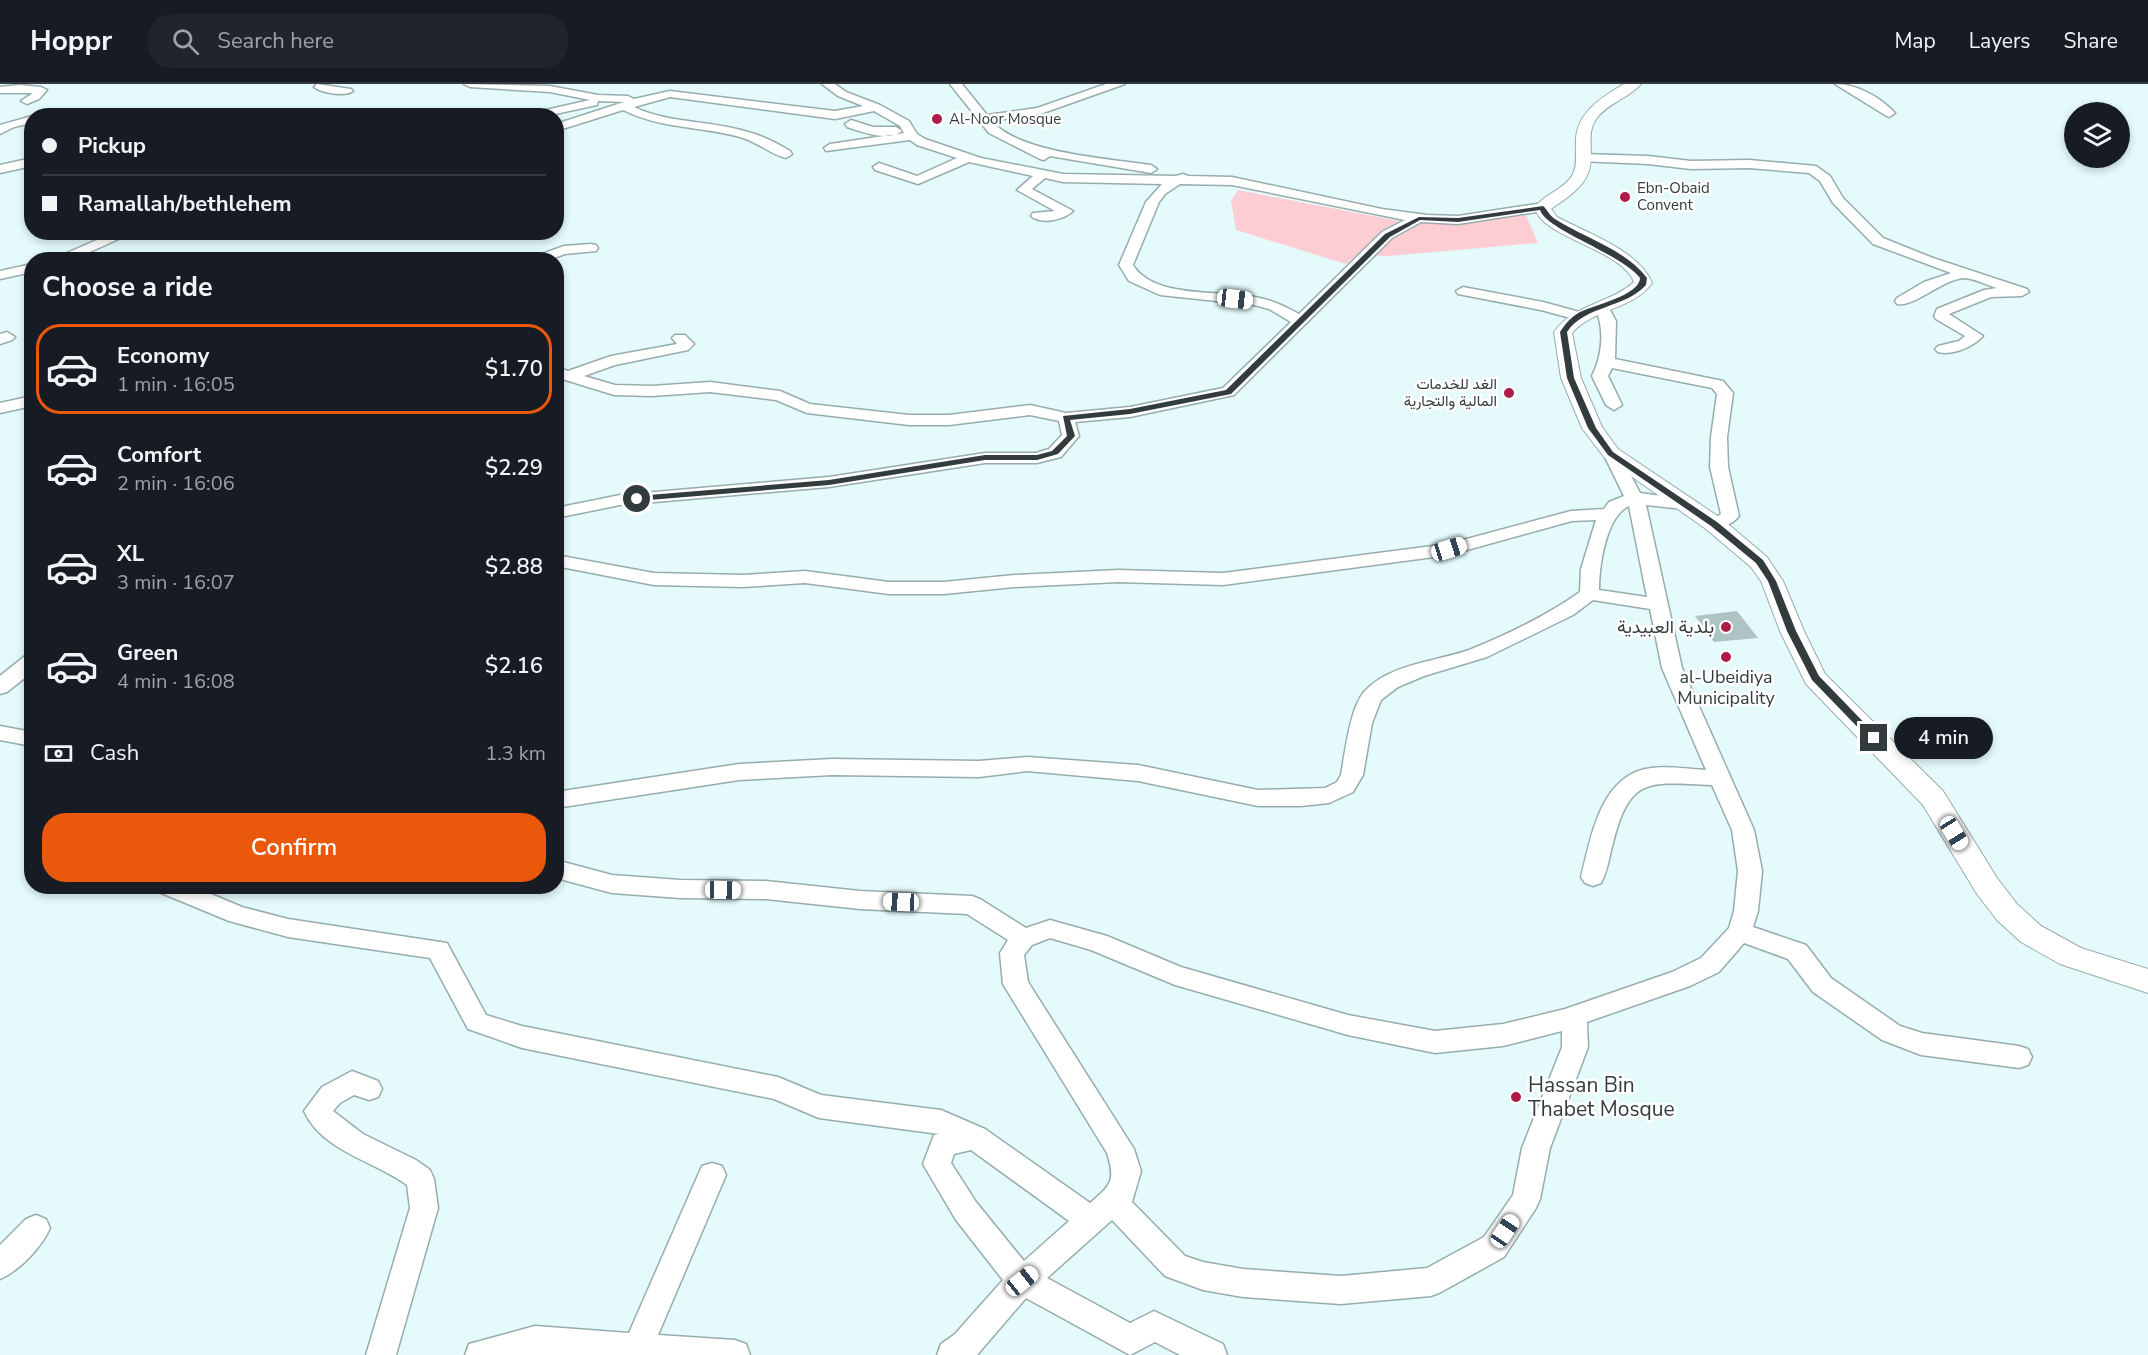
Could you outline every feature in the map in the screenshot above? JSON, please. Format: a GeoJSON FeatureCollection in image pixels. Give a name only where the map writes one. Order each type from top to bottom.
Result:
{"type":"FeatureCollection","features":[{"type":"Feature","properties":{"kind":"main road"},"geometry":{"type":"LineString","coordinates":[[1634,84],[1604,104],[1591,116],[1584,129],[1581,172],[1575,182],[1543,207],[1544,213],[1551,220],[1618,256],[1636,269],[1643,278],[1643,283],[1639,288],[1627,296],[1578,316],[1563,332],[1570,378],[1592,428],[1611,453],[1714,524],[1760,562],[1772,581],[1792,631],[1815,678],[1933,798],[1987,886],[2007,912],[2031,934],[2071,956],[2148,981]]}},
{"type":"Feature","properties":{"kind":"street"},"geometry":{"type":"LineString","coordinates":[[0,89],[8,84]]}},
{"type":"Feature","properties":{"kind":"street"},"geometry":{"type":"LineString","coordinates":[[323,84],[320,87],[347,91]]}},
{"type":"Feature","properties":{"kind":"street"},"geometry":{"type":"LineString","coordinates":[[470,84],[550,89],[621,103],[642,117],[660,123],[740,131],[769,142],[786,154]]}},
{"type":"Feature","properties":{"kind":"street"},"geometry":{"type":"LineString","coordinates":[[550,89],[567,84]]}},
{"type":"Feature","properties":{"kind":"street"},"geometry":{"type":"LineString","coordinates":[[828,84],[843,94],[876,107],[905,124],[910,133]]}},
{"type":"Feature","properties":{"kind":"street"},"geometry":{"type":"LineString","coordinates":[[956,84],[993,130],[1053,161],[1059,173],[1068,178]]}},
{"type":"Feature","properties":{"kind":"street"},"geometry":{"type":"LineString","coordinates":[[985,119],[1039,111],[1083,94],[1119,84]]}},
{"type":"Feature","properties":{"kind":"street"},"geometry":{"type":"LineString","coordinates":[[0,89],[41,90],[39,94],[27,101]]}},
{"type":"Feature","properties":{"kind":"street"},"geometry":{"type":"LineString","coordinates":[[1836,89],[1865,96],[1889,113]]}},
{"type":"Feature","properties":{"kind":"street"},"geometry":{"type":"LineString","coordinates":[[564,111],[670,94],[835,115],[876,107]]}},
{"type":"Feature","properties":{"kind":"street"},"geometry":{"type":"LineString","coordinates":[[564,125],[621,103]]}},
{"type":"Feature","properties":{"kind":"street"},"geometry":{"type":"LineString","coordinates":[[0,130],[10,124],[24,121]]}},
{"type":"Feature","properties":{"kind":"street"},"geometry":{"type":"LineString","coordinates":[[851,124],[884,132],[910,133],[968,158],[1068,178],[1183,178],[1232,181],[1363,209],[1419,218],[1458,220],[1543,207]]}},
{"type":"Feature","properties":{"kind":"street"},"geometry":{"type":"LineString","coordinates":[[830,148],[910,133]]}},
{"type":"Feature","properties":{"kind":"street"},"geometry":{"type":"LineString","coordinates":[[1034,150],[1140,167],[1183,178]]}},
{"type":"Feature","properties":{"kind":"street"},"geometry":{"type":"LineString","coordinates":[[879,167],[918,180],[968,158]]}},
{"type":"Feature","properties":{"kind":"street"},"geometry":{"type":"LineString","coordinates":[[1583,158],[1648,160],[1691,165],[1749,164],[1812,169],[1825,179],[1838,200],[1878,241],[1928,261],[2022,292],[1989,293],[1942,312],[1941,316],[1945,320],[1975,336],[1964,344],[1943,349]]}},
{"type":"Feature","properties":{"kind":"street"},"geometry":{"type":"LineString","coordinates":[[0,169],[24,164]]}},
{"type":"Feature","properties":{"kind":"street"},"geometry":{"type":"LineString","coordinates":[[1038,216],[1057,215],[1066,211],[1023,189],[1043,174]]}},
{"type":"Feature","properties":{"kind":"street"},"geometry":{"type":"LineString","coordinates":[[1183,178],[1155,195],[1147,209],[1126,265],[1134,278],[1165,292],[1245,300],[1274,306],[1300,321]]}},
{"type":"Feature","properties":{"kind":"street"},"geometry":{"type":"LineString","coordinates":[[564,373],[614,390],[652,391],[710,387],[780,396],[807,408],[909,420],[949,420],[1030,410],[1066,418],[1130,411],[1228,392],[1388,236],[1419,218]]}},
{"type":"Feature","properties":{"kind":"street"},"geometry":{"type":"LineString","coordinates":[[78,252],[108,240]]}},
{"type":"Feature","properties":{"kind":"street"},"geometry":{"type":"LineString","coordinates":[[558,252],[591,248]]}},
{"type":"Feature","properties":{"kind":"street"},"geometry":{"type":"LineString","coordinates":[[0,275],[24,270]]}},
{"type":"Feature","properties":{"kind":"street"},"geometry":{"type":"LineString","coordinates":[[1902,301],[1929,285],[1965,273]]}},
{"type":"Feature","properties":{"kind":"street"},"geometry":{"type":"LineString","coordinates":[[1463,291],[1543,306],[1578,316]]}},
{"type":"Feature","properties":{"kind":"street"},"geometry":{"type":"LineString","coordinates":[[1600,306],[1609,321],[1607,362],[1600,376],[1614,405]]}},
{"type":"Feature","properties":{"kind":"street"},"geometry":{"type":"LineString","coordinates":[[564,373],[683,347],[686,344],[680,338]]}},
{"type":"Feature","properties":{"kind":"street"},"geometry":{"type":"LineString","coordinates":[[1607,362],[1717,384],[1725,393],[1719,437],[1719,467],[1730,516],[1714,524]]}},
{"type":"Feature","properties":{"kind":"street"},"geometry":{"type":"LineString","coordinates":[[0,408],[24,401]]}},
{"type":"Feature","properties":{"kind":"street"},"geometry":{"type":"LineString","coordinates":[[564,511],[620,500],[829,482],[985,458],[1037,458],[1055,453],[1071,436],[1066,418]]}},
{"type":"Feature","properties":{"kind":"street"},"geometry":{"type":"LineString","coordinates":[[952,1355],[966,1345],[1022,1281],[1122,1193],[1127,1171],[1120,1149],[1016,984],[1012,953],[1023,938],[1050,929],[1098,943],[1175,975],[1348,1025],[1435,1042],[1503,1035],[1574,1017],[1681,979],[1710,965],[1740,932],[1746,912],[1750,871],[1743,830],[1672,668],[1638,506],[1611,453]]}},
{"type":"Feature","properties":{"kind":"street"},"geometry":{"type":"LineString","coordinates":[[1589,594],[1590,569],[1604,520],[1615,506],[1634,498],[1683,504]]}},
{"type":"Feature","properties":{"kind":"street"},"geometry":{"type":"LineString","coordinates":[[564,562],[654,579],[743,581],[767,578],[806,578],[890,588],[944,588],[1014,581],[1118,576],[1223,579],[1449,549],[1571,516],[1609,514]]}},
{"type":"Feature","properties":{"kind":"street"},"geometry":{"type":"LineString","coordinates":[[564,799],[739,772],[832,767],[980,769],[1027,764],[1138,773],[1258,798],[1329,795],[1345,787],[1352,775],[1361,723],[1372,696],[1391,682],[1417,671],[1480,654],[1566,611],[1589,594],[1658,604]]}},
{"type":"Feature","properties":{"kind":"street"},"geometry":{"type":"LineString","coordinates":[[0,687],[24,668]]}},
{"type":"Feature","properties":{"kind":"street"},"geometry":{"type":"LineString","coordinates":[[0,733],[24,738]]}},
{"type":"Feature","properties":{"kind":"street"},"geometry":{"type":"LineString","coordinates":[[1593,878],[1607,824],[1622,791],[1646,776],[1720,778]]}},
{"type":"Feature","properties":{"kind":"street"},"geometry":{"type":"LineString","coordinates":[[564,871],[612,884],[766,890],[860,900],[972,905],[1023,938]]}},
{"type":"Feature","properties":{"kind":"street"},"geometry":{"type":"LineString","coordinates":[[186,894],[237,915],[278,925],[438,950],[477,1022],[522,1037],[778,1088],[819,1106],[941,1122],[975,1137],[1092,1221]]}},
{"type":"Feature","properties":{"kind":"street"},"geometry":{"type":"LineString","coordinates":[[1740,932],[1797,952],[1822,985],[1891,1033],[1921,1044],[2019,1057]]}},
{"type":"Feature","properties":{"kind":"street"},"geometry":{"type":"LineString","coordinates":[[1113,1202],[1175,1266],[1203,1276],[1243,1283],[1341,1290],[1431,1282],[1494,1247],[1526,1199],[1536,1148],[1575,1047],[1574,1017]]}},
{"type":"Feature","properties":{"kind":"street"},"geometry":{"type":"LineString","coordinates":[[369,1089],[352,1082],[331,1095],[317,1111],[326,1124],[343,1137],[366,1151],[398,1163],[420,1179],[424,1208],[381,1355]]}},
{"type":"Feature","properties":{"kind":"street"},"geometry":{"type":"LineString","coordinates":[[975,1137],[944,1144],[937,1164],[966,1211],[1022,1281],[1060,1299],[1130,1340],[1154,1326],[1212,1355]]}},
{"type":"Feature","properties":{"kind":"street"},"geometry":{"type":"LineString","coordinates":[[637,1349],[712,1175]]}},
{"type":"Feature","properties":{"kind":"street"},"geometry":{"type":"LineString","coordinates":[[0,1264],[36,1228]]}},
{"type":"Feature","properties":{"kind":"street"},"geometry":{"type":"LineString","coordinates":[[480,1355],[535,1341],[669,1353],[735,1355]]}},
{"type":"Feature","properties":{"kind":"shaded area"},"geometry":{"type":"Polygon","coordinates":[[[1238,190],[1399,221],[1443,224],[1526,215],[1538,243],[1388,256],[1357,255],[1346,264],[1236,230],[1231,201],[1238,190]]]}},
{"type":"Feature","properties":{"kind":"building","name":"بلدية العبيدية"},"geometry":{"type":"Polygon","coordinates":[[[1737,611],[1758,638],[1714,642],[1695,616],[1737,611]]]}},
{"type":"Feature","properties":{"kind":"place","name":"Al-Noor Mosque"},"geometry":{"type":"Point","coordinates":[937,119]}},
{"type":"Feature","properties":{"kind":"place","name":"Ebn-Obaid Convent"},"geometry":{"type":"Point","coordinates":[1625,197]}},
{"type":"Feature","properties":{"kind":"place","name":"الغد للخدمات المالية والتجارية"},"geometry":{"type":"Point","coordinates":[1509,393]}},
{"type":"Feature","properties":{"kind":"place","name":"بلدية العبيدية"},"geometry":{"type":"Point","coordinates":[1726,627]}},
{"type":"Feature","properties":{"kind":"place","name":"al-Ubeidiya Municipality"},"geometry":{"type":"Point","coordinates":[1726,657]}},
{"type":"Feature","properties":{"kind":"place","name":"Hassan Bin Thabet Mosque"},"geometry":{"type":"Point","coordinates":[1516,1097]}},
{"type":"Feature","properties":{"kind":"route"},"geometry":{"type":"LineString","coordinates":[[637,499],[829,482],[985,458],[1037,458],[1055,453],[1071,436],[1066,418],[1130,411],[1228,392],[1388,236],[1419,218],[1458,220],[1543,207],[1544,213],[1551,220],[1618,256],[1636,269],[1643,278],[1643,283],[1639,288],[1627,296],[1583,313],[1570,322],[1563,332],[1570,378],[1592,428],[1611,453],[1714,524],[1760,562],[1772,581],[1792,631],[1815,678],[1874,738]]}}]}
